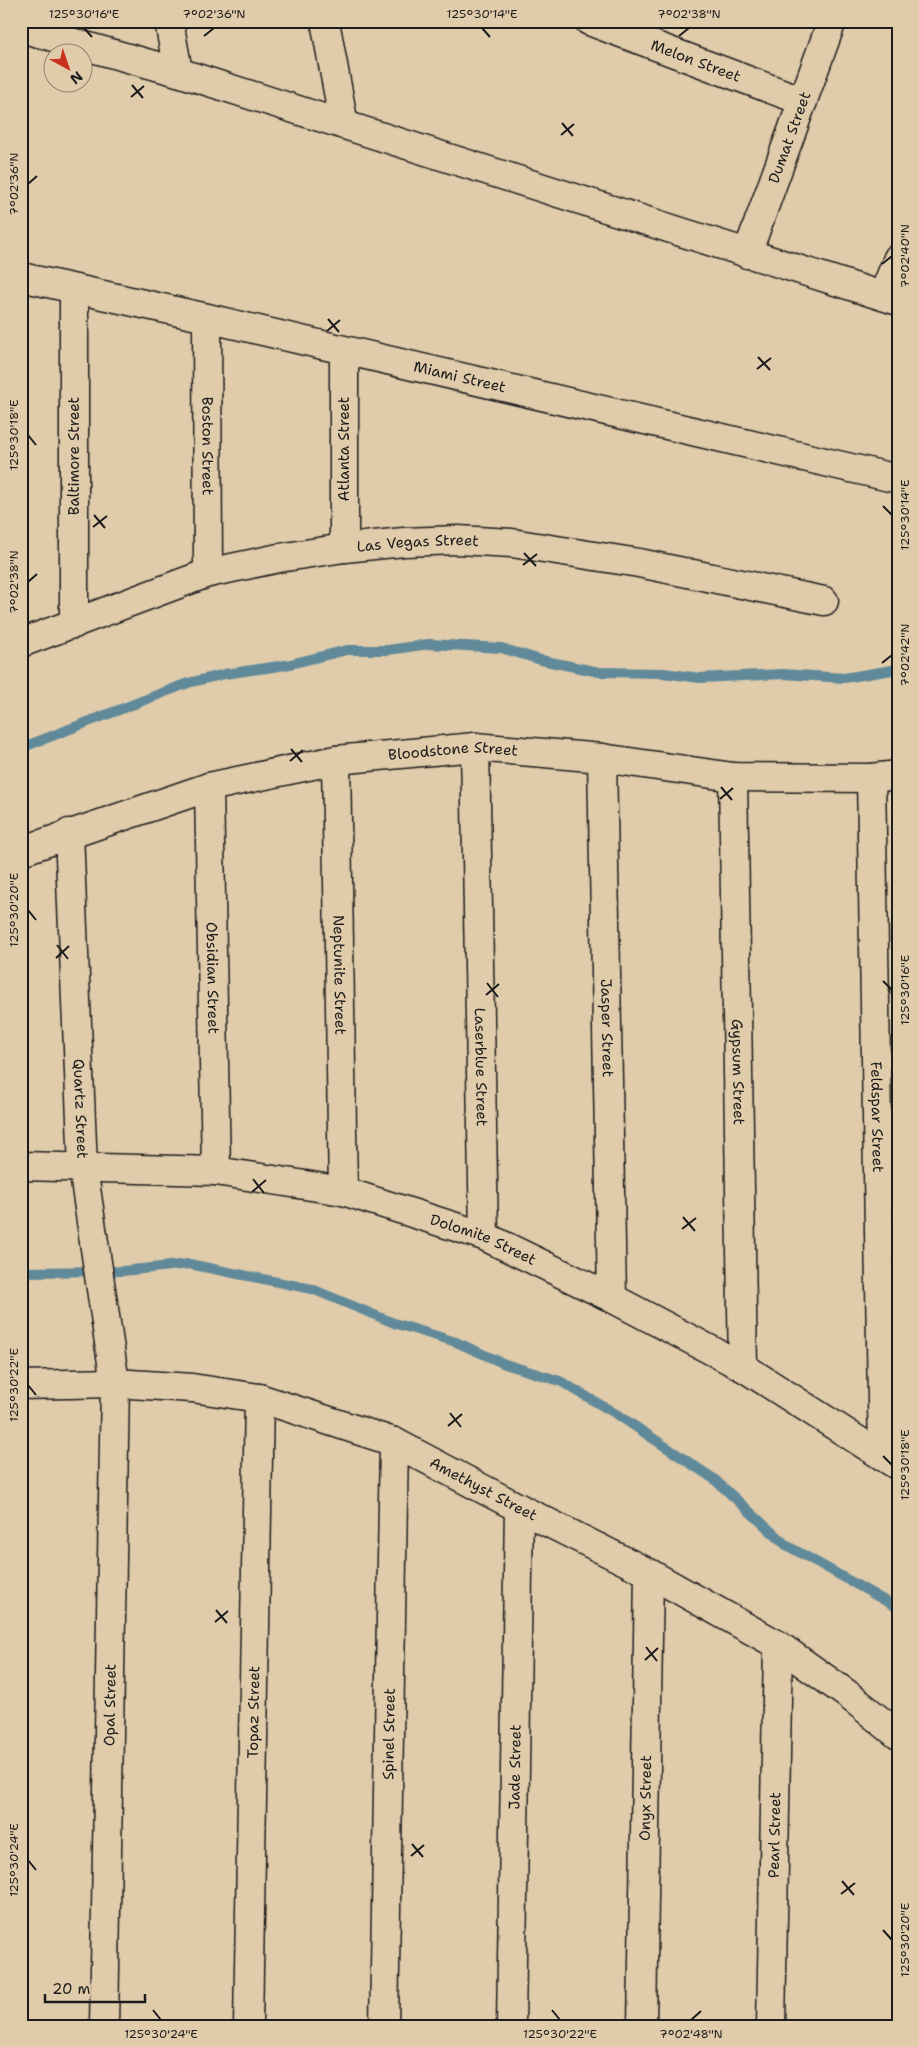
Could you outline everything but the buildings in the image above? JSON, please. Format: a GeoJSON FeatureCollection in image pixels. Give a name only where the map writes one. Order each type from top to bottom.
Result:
{"type":"FeatureCollection","features":[{"type":"Feature","properties":{"kind":"street"},"geometry":{"type":"LineString","coordinates":[[169,21],[178,72]]}},
{"type":"Feature","properties":{"kind":"street"},"geometry":{"type":"LineString","coordinates":[[325,21],[344,125]]}},
{"type":"Feature","properties":{"kind":"street","name":"Melon Street"},"geometry":{"type":"LineString","coordinates":[[589,21],[803,100]]}},
{"type":"Feature","properties":{"kind":"street","name":"Dumat Street"},"geometry":{"type":"LineString","coordinates":[[747,254],[832,21]]}},
{"type":"Feature","properties":{"kind":"street"},"geometry":{"type":"LineString","coordinates":[[23,26],[178,72],[747,254],[891,298],[898,258]]}},
{"type":"Feature","properties":{"kind":"street","name":"Miami Street"},"geometry":{"type":"LineString","coordinates":[[21,277],[207,318],[898,479]]}},
{"type":"Feature","properties":{"kind":"street","name":"Baltimore Street"},"geometry":{"type":"LineString","coordinates":[[74,288],[74,624]]}},
{"type":"Feature","properties":{"kind":"street","name":"Boston Street"},"geometry":{"type":"LineString","coordinates":[[207,318],[208,573]]}},
{"type":"Feature","properties":{"kind":"street","name":"Atlanta Street"},"geometry":{"type":"LineString","coordinates":[[344,351],[344,548]]}},
{"type":"Feature","properties":{"kind":"street","name":"Las Vegas Street"},"geometry":{"type":"LineString","coordinates":[[21,643],[208,573],[279,558],[344,548],[404,542],[458,540],[512,543],[639,563],[824,601]]}},
{"type":"Feature","properties":{"kind":"street","name":"Bloodstone Street"},"geometry":{"type":"LineString","coordinates":[[21,851],[68,833],[209,786],[336,760],[475,747],[602,758],[733,777],[871,778],[898,775]]}},
{"type":"Feature","properties":{"kind":"street","name":"Laserblue Street"},"geometry":{"type":"LineString","coordinates":[[475,747],[484,1236]]}},
{"type":"Feature","properties":{"kind":"street","name":"Jasper Street"},"geometry":{"type":"LineString","coordinates":[[602,758],[612,1298]]}},
{"type":"Feature","properties":{"kind":"street","name":"Neptunite Street"},"geometry":{"type":"LineString","coordinates":[[336,760],[343,1191]]}},
{"type":"Feature","properties":{"kind":"street","name":"Gypsum Street"},"geometry":{"type":"LineString","coordinates":[[733,777],[744,1366]]}},
{"type":"Feature","properties":{"kind":"street","name":"Feldspar Street"},"geometry":{"type":"LineString","coordinates":[[871,778],[890,1461]]}},
{"type":"Feature","properties":{"kind":"street","name":"Obsidian Street"},"geometry":{"type":"LineString","coordinates":[[209,786],[216,1171]]}},
{"type":"Feature","properties":{"kind":"street","name":"Quartz Street"},"geometry":{"type":"LineString","coordinates":[[68,833],[83,1168],[115,1384]]}},
{"type":"Feature","properties":{"kind":"street","name":"Dolomite Street"},"geometry":{"type":"LineString","coordinates":[[21,1166],[216,1171],[343,1191],[484,1236],[612,1298],[744,1366],[890,1461]]}},
{"type":"Feature","properties":{"kind":"street","name":"Amethyst Street"},"geometry":{"type":"LineString","coordinates":[[21,1385],[115,1384],[192,1388],[259,1398],[394,1442],[519,1508],[650,1572],[778,1645],[846,1694],[898,1735]]}},
{"type":"Feature","properties":{"kind":"street","name":"Opal Street"},"geometry":{"type":"LineString","coordinates":[[104,2026],[115,1384]]}},
{"type":"Feature","properties":{"kind":"street","name":"Topaz Street"},"geometry":{"type":"LineString","coordinates":[[248,2026],[259,1398]]}},
{"type":"Feature","properties":{"kind":"street","name":"Spinel Street"},"geometry":{"type":"LineString","coordinates":[[384,2026],[394,1442]]}},
{"type":"Feature","properties":{"kind":"street","name":"Jade Street"},"geometry":{"type":"LineString","coordinates":[[511,2026],[519,1508]]}},
{"type":"Feature","properties":{"kind":"street","name":"Onyx Street"},"geometry":{"type":"LineString","coordinates":[[642,2026],[650,1572]]}},
{"type":"Feature","properties":{"kind":"street","name":"Pearl Street"},"geometry":{"type":"LineString","coordinates":[[771,2026],[778,1645]]}},
{"type":"Feature","properties":{"kind":"waterway"},"geometry":{"type":"LineString","coordinates":[[21,748],[188,683],[225,674],[286,665],[347,650],[388,650],[429,644],[501,648],[541,660],[599,672],[663,673],[700,678],[783,674],[844,678],[898,669]]}},
{"type":"Feature","properties":{"kind":"waterway"},"geometry":{"type":"LineString","coordinates":[[21,1272],[123,1271],[189,1264],[312,1289],[394,1323],[456,1342],[505,1364],[560,1381],[618,1415],[714,1479],[786,1545],[898,1608]]}}]}
